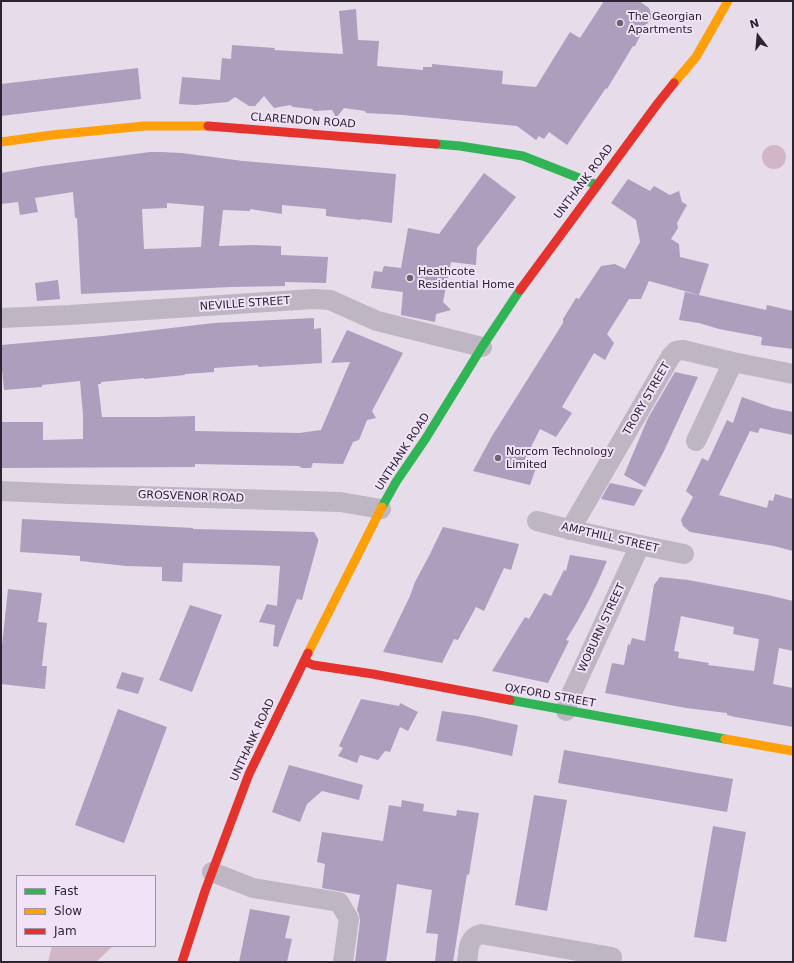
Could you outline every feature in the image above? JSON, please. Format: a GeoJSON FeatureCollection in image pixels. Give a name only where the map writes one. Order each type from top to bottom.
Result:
{"type":"FeatureCollection","features":[{"type":"Feature","properties":{"kind":"street","name":"UNTHANK ROAD"},"geometry":{"type":"LineString","coordinates":[[182,962],[212,872],[249,774],[304,661],[396,482],[426,438],[482,347],[522,287],[658,103],[696,57],[728,1]]}},
{"type":"Feature","properties":{"kind":"street","name":"CLARENDON ROAD"},"geometry":{"type":"LineString","coordinates":[[1,142],[52,135],[144,126],[213,126],[460,146],[523,156],[597,185]]}},
{"type":"Feature","properties":{"kind":"street","name":"NEVILLE STREET"},"geometry":{"type":"LineString","coordinates":[[1,318],[313,299],[330,300],[377,321],[482,347]]}},
{"type":"Feature","properties":{"kind":"street","name":"TRORY STREET"},"geometry":{"type":"LineString","coordinates":[[570,530],[671,356],[676,351],[683,350],[793,374]]}},
{"type":"Feature","properties":{"kind":"street"},"geometry":{"type":"LineString","coordinates":[[696,441],[733,362]]}},
{"type":"Feature","properties":{"kind":"street","name":"GROSVENOR ROAD"},"geometry":{"type":"LineString","coordinates":[[1,490],[70,494],[340,502],[381,509]]}},
{"type":"Feature","properties":{"kind":"street","name":"AMPTHILL STREET"},"geometry":{"type":"LineString","coordinates":[[536,521],[570,530],[684,554]]}},
{"type":"Feature","properties":{"kind":"street","name":"WOBURN STREET"},"geometry":{"type":"LineString","coordinates":[[566,711],[568,701],[640,545]]}},
{"type":"Feature","properties":{"kind":"street","name":"OXFORD STREET"},"geometry":{"type":"LineString","coordinates":[[304,661],[313,665],[373,674],[566,711],[793,751]]}},
{"type":"Feature","properties":{"kind":"street"},"geometry":{"type":"LineString","coordinates":[[212,872],[253,888],[339,902],[350,919],[342,962]]}},
{"type":"Feature","properties":{"kind":"street"},"geometry":{"type":"LineString","coordinates":[[467,962],[470,941],[481,934],[612,957]]}},
{"type":"Feature","properties":{"kind":"shaded area"},"geometry":{"type":"Polygon","coordinates":[[[774,145],[779,146],[785,152],[785,162],[779,168],[774,169],[769,168],[763,162],[762,157],[763,152],[769,146],[774,145]]]}},
{"type":"Feature","properties":{"kind":"shaded area"},"geometry":{"type":"Polygon","coordinates":[[[52,947],[112,947],[96,962],[48,962],[52,947]]]}},
{"type":"Feature","properties":{"kind":"building"},"geometry":{"type":"Polygon","coordinates":[[[604,1],[639,1],[649,8],[652,17],[646,24],[635,46],[633,46],[607,89],[606,88],[567,145],[549,132],[544,139],[539,136],[536,140],[517,126],[366,113],[365,111],[344,108],[336,118],[332,110],[314,111],[312,109],[293,107],[290,105],[274,108],[264,96],[255,106],[249,106],[235,97],[228,102],[195,105],[179,104],[182,77],[220,80],[222,58],[231,59],[232,45],[275,48],[274,50],[343,54],[339,11],[356,9],[358,40],[379,41],[377,66],[423,70],[423,67],[432,67],[432,64],[503,71],[502,84],[536,87],[570,32],[580,38],[604,1]]]}},
{"type":"Feature","properties":{"kind":"building"},"geometry":{"type":"Polygon","coordinates":[[[138,68],[141,99],[1,116],[1,84],[138,68]]]}},
{"type":"Feature","properties":{"kind":"building"},"geometry":{"type":"Polygon","coordinates":[[[150,152],[161,152],[182,153],[243,161],[396,174],[392,223],[326,216],[326,209],[282,205],[282,214],[250,209],[250,211],[223,210],[219,246],[281,246],[281,255],[328,257],[326,283],[285,282],[285,286],[81,294],[77,218],[75,218],[73,192],[35,198],[38,212],[20,215],[18,202],[1,204],[1,173],[150,152]],[[167,203],[167,208],[142,209],[144,249],[201,247],[204,206],[167,203]]]}},
{"type":"Feature","properties":{"kind":"building","name":"Heathcote Residential Home"},"geometry":{"type":"Polygon","coordinates":[[[484,173],[516,197],[477,248],[476,265],[451,262],[443,302],[451,310],[436,314],[435,322],[401,315],[403,292],[371,288],[374,271],[382,272],[384,266],[401,268],[408,228],[439,234],[484,173]]]}},
{"type":"Feature","properties":{"kind":"building"},"geometry":{"type":"Polygon","coordinates":[[[628,179],[650,191],[654,186],[670,195],[679,191],[682,202],[687,205],[677,223],[678,228],[671,239],[679,244],[680,257],[709,264],[699,295],[649,281],[641,299],[629,299],[607,334],[614,343],[605,360],[594,353],[562,407],[572,413],[556,437],[540,429],[522,465],[536,468],[530,485],[473,471],[492,436],[563,323],[563,319],[576,298],[579,299],[601,266],[615,264],[625,269],[640,242],[636,220],[611,203],[628,179]]]}},
{"type":"Feature","properties":{"kind":"building"},"geometry":{"type":"Polygon","coordinates":[[[58,280],[60,299],[37,301],[35,283],[58,280]]]}},
{"type":"Feature","properties":{"kind":"building"},"geometry":{"type":"Polygon","coordinates":[[[685,292],[766,310],[767,305],[793,311],[793,349],[761,345],[762,337],[679,320],[685,292]]]}},
{"type":"Feature","properties":{"kind":"building"},"geometry":{"type":"Polygon","coordinates":[[[314,318],[314,329],[321,328],[322,363],[214,368],[214,372],[101,382],[101,384],[98,384],[102,417],[195,416],[195,431],[299,433],[321,430],[350,362],[331,363],[347,330],[403,353],[372,411],[376,418],[367,420],[359,440],[353,442],[343,464],[313,463],[311,468],[302,468],[299,466],[195,464],[195,467],[1,468],[1,422],[43,422],[43,440],[83,439],[83,415],[80,381],[42,385],[42,387],[4,390],[1,345],[103,336],[214,323],[314,318]]]}},
{"type":"Feature","properties":{"kind":"building"},"geometry":{"type":"Polygon","coordinates":[[[675,372],[698,377],[664,451],[645,487],[624,475],[648,418],[675,372]]]}},
{"type":"Feature","properties":{"kind":"building"},"geometry":{"type":"Polygon","coordinates":[[[742,397],[773,408],[793,412],[793,435],[760,428],[758,433],[750,431],[719,495],[767,508],[769,500],[773,501],[775,494],[793,499],[793,551],[774,546],[690,532],[683,526],[681,520],[693,497],[686,491],[702,458],[708,461],[727,420],[733,423],[742,397]]]}},
{"type":"Feature","properties":{"kind":"building"},"geometry":{"type":"Polygon","coordinates":[[[610,483],[643,490],[634,506],[601,499],[610,483]]]}},
{"type":"Feature","properties":{"kind":"building"},"geometry":{"type":"Polygon","coordinates":[[[22,519],[193,529],[314,532],[318,542],[302,600],[297,599],[278,647],[273,646],[275,625],[259,622],[267,604],[277,606],[280,566],[183,563],[182,582],[162,581],[162,567],[126,566],[80,561],[80,556],[20,552],[22,519]]]}},
{"type":"Feature","properties":{"kind":"building"},"geometry":{"type":"Polygon","coordinates":[[[443,527],[519,544],[511,570],[504,568],[484,611],[476,607],[458,640],[454,639],[442,663],[383,652],[410,596],[415,582],[443,527]]]}},
{"type":"Feature","properties":{"kind":"building"},"geometry":{"type":"Polygon","coordinates":[[[570,555],[607,561],[587,604],[566,640],[569,641],[548,683],[492,671],[525,617],[529,619],[544,593],[551,596],[564,570],[566,571],[570,555]]]}},
{"type":"Feature","properties":{"kind":"building"},"geometry":{"type":"Polygon","coordinates":[[[660,577],[688,580],[793,601],[793,651],[779,648],[773,684],[793,688],[793,727],[735,717],[727,715],[727,713],[686,708],[605,693],[612,663],[624,665],[628,644],[630,645],[632,638],[645,641],[654,585],[660,577]],[[681,616],[674,651],[679,652],[678,658],[709,663],[708,665],[754,671],[759,639],[733,634],[734,627],[681,616]]]}},
{"type":"Feature","properties":{"kind":"building"},"geometry":{"type":"Polygon","coordinates":[[[8,589],[42,593],[38,622],[47,623],[42,666],[47,666],[45,689],[1,684],[1,655],[8,589]]]}},
{"type":"Feature","properties":{"kind":"building"},"geometry":{"type":"Polygon","coordinates":[[[190,605],[222,615],[192,692],[159,680],[190,605]]]}},
{"type":"Feature","properties":{"kind":"building"},"geometry":{"type":"Polygon","coordinates":[[[122,672],[144,678],[138,694],[116,688],[122,672]]]}},
{"type":"Feature","properties":{"kind":"building"},"geometry":{"type":"Polygon","coordinates":[[[361,699],[399,706],[400,703],[418,712],[408,731],[400,727],[390,752],[385,751],[378,760],[360,755],[357,763],[338,756],[343,748],[339,746],[361,699]]]}},
{"type":"Feature","properties":{"kind":"building"},"geometry":{"type":"Polygon","coordinates":[[[118,709],[167,727],[124,843],[75,825],[118,709]]]}},
{"type":"Feature","properties":{"kind":"building"},"geometry":{"type":"Polygon","coordinates":[[[442,711],[477,716],[518,725],[512,756],[436,741],[442,711]]]}},
{"type":"Feature","properties":{"kind":"building"},"geometry":{"type":"Polygon","coordinates":[[[564,750],[733,779],[727,812],[558,783],[564,750]]]}},
{"type":"Feature","properties":{"kind":"building"},"geometry":{"type":"Polygon","coordinates":[[[289,765],[363,785],[359,800],[322,791],[307,804],[300,822],[272,812],[289,765]]]}},
{"type":"Feature","properties":{"kind":"building"},"geometry":{"type":"Polygon","coordinates":[[[534,795],[567,800],[547,911],[515,905],[534,795]]]}},
{"type":"Feature","properties":{"kind":"building"},"geometry":{"type":"Polygon","coordinates":[[[402,800],[424,804],[423,811],[456,816],[457,810],[479,813],[469,875],[467,874],[453,962],[435,962],[438,934],[426,933],[432,890],[397,884],[386,962],[355,962],[360,921],[357,910],[360,895],[322,888],[325,864],[317,862],[322,832],[383,841],[389,805],[401,807],[402,800]]]}},
{"type":"Feature","properties":{"kind":"building"},"geometry":{"type":"Polygon","coordinates":[[[713,826],[746,832],[726,942],[694,937],[713,826]]]}},
{"type":"Feature","properties":{"kind":"building"},"geometry":{"type":"Polygon","coordinates":[[[250,909],[290,916],[285,938],[292,939],[287,962],[239,962],[250,909]]]}},
{"type":"Feature","properties":{"kind":"traffic: fast"},"geometry":{"type":"LineString","coordinates":[[436,144],[460,146],[523,156],[597,185]]}},
{"type":"Feature","properties":{"kind":"traffic: fast"},"geometry":{"type":"LineString","coordinates":[[382,507],[396,482],[426,438],[482,347],[520,290]]}},
{"type":"Feature","properties":{"kind":"traffic: fast"},"geometry":{"type":"LineString","coordinates":[[510,700],[725,739]]}},
{"type":"Feature","properties":{"kind":"traffic: slow"},"geometry":{"type":"LineString","coordinates":[[674,83],[696,57],[728,1]]}},
{"type":"Feature","properties":{"kind":"traffic: slow"},"geometry":{"type":"LineString","coordinates":[[1,142],[52,135],[144,126],[208,126]]}},
{"type":"Feature","properties":{"kind":"traffic: slow"},"geometry":{"type":"LineString","coordinates":[[308,653],[382,507]]}},
{"type":"Feature","properties":{"kind":"traffic: slow"},"geometry":{"type":"LineString","coordinates":[[725,739],[793,751]]}},
{"type":"Feature","properties":{"kind":"traffic: jam"},"geometry":{"type":"LineString","coordinates":[[520,290],[674,83]]}},
{"type":"Feature","properties":{"kind":"traffic: jam"},"geometry":{"type":"LineString","coordinates":[[208,126],[436,144]]}},
{"type":"Feature","properties":{"kind":"traffic: jam"},"geometry":{"type":"LineString","coordinates":[[182,962],[205,891],[249,774],[308,653]]}},
{"type":"Feature","properties":{"kind":"traffic: jam"},"geometry":{"type":"LineString","coordinates":[[304,661],[313,665],[373,674],[510,700]]}},
{"type":"Feature","properties":{"kind":"place","name":"The Georgian Apartments"},"geometry":{"type":"Point","coordinates":[620,23]}},
{"type":"Feature","properties":{"kind":"place","name":"Heathcote Residential Home"},"geometry":{"type":"Point","coordinates":[410,278]}},
{"type":"Feature","properties":{"kind":"place","name":"Norcom Technology Limited"},"geometry":{"type":"Point","coordinates":[498,458]}}]}
